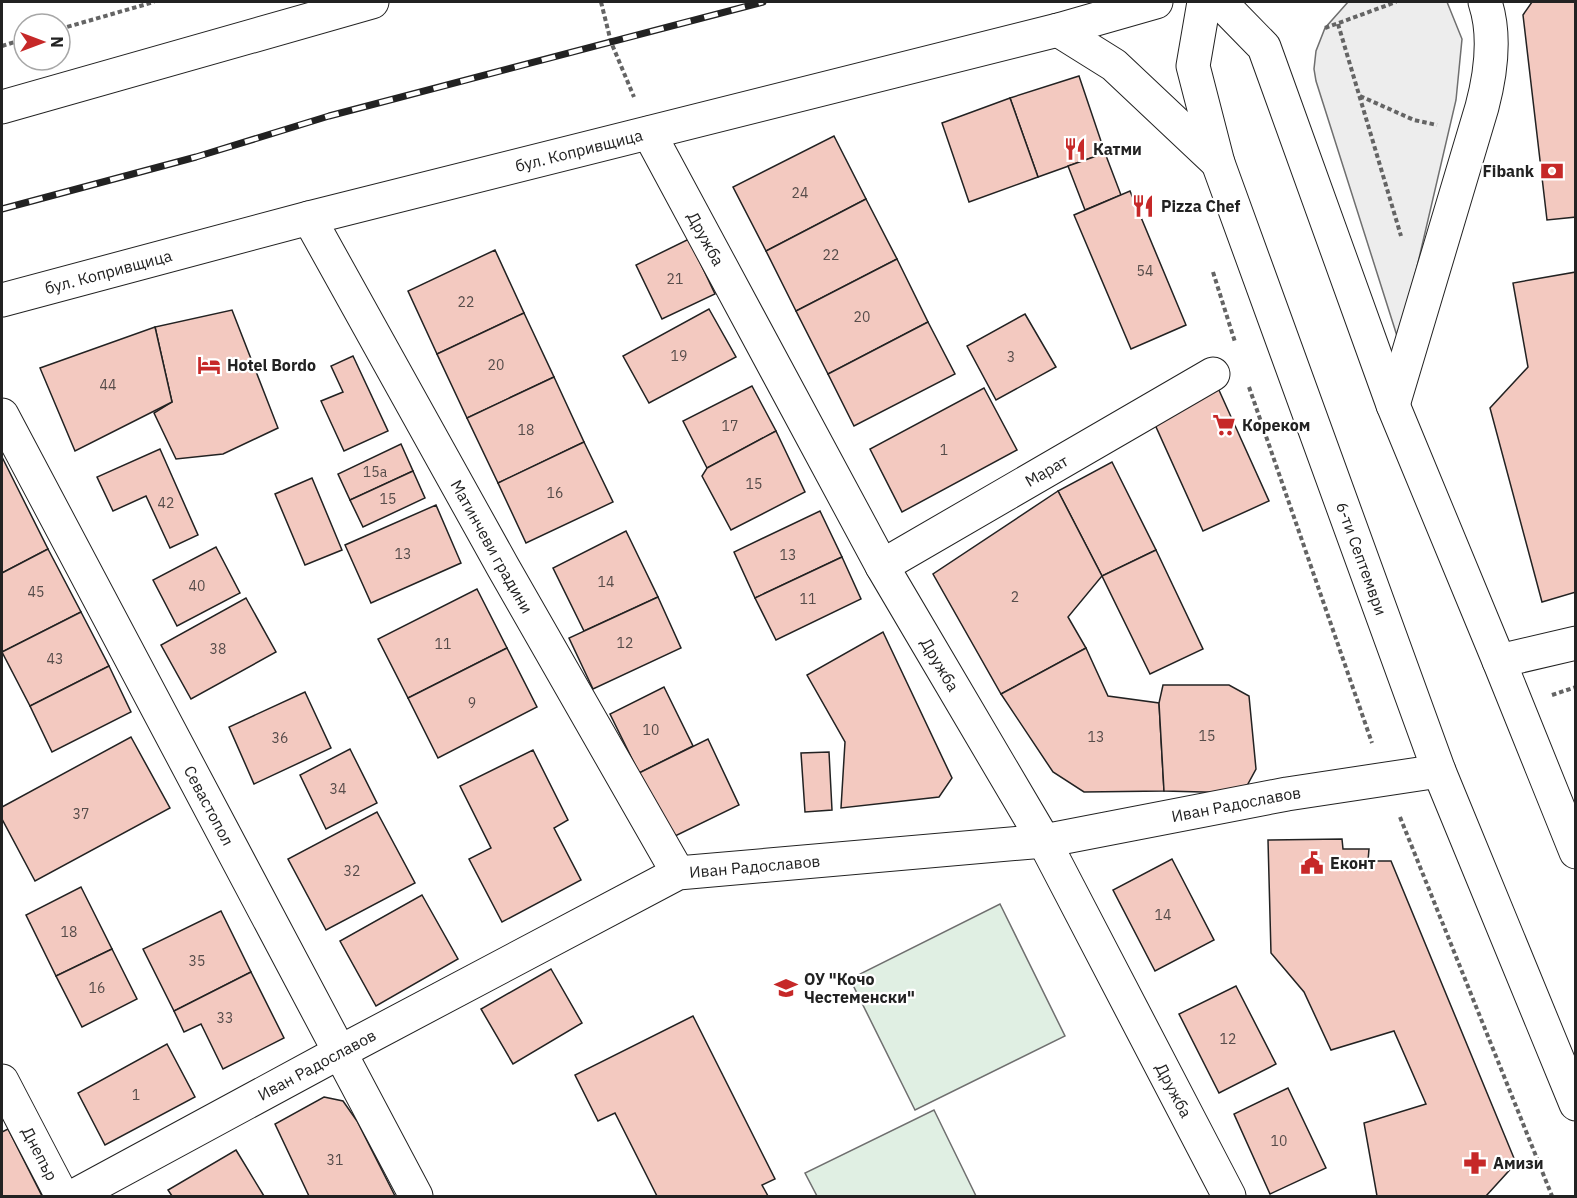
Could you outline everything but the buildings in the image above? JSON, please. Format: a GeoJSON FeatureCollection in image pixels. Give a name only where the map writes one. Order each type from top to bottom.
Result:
{"type":"FeatureCollection","features":[{"type":"Feature","properties":{"kind":"street"},"geometry":{"type":"LineString","coordinates":[[2,107],[372,2]]}},
{"type":"Feature","properties":{"kind":"street","name":"бул. Копривщица"},"geometry":{"type":"LineString","coordinates":[[2,300],[309,218],[1058,30],[1156,2]]}},
{"type":"Feature","properties":{"kind":"street","name":"6-ти Септември"},"geometry":{"type":"LineString","coordinates":[[1204,2],[1193,66],[1218,163],[1438,771],[1575,1104]]}},
{"type":"Feature","properties":{"kind":"street"},"geometry":{"type":"LineString","coordinates":[[1220,2],[1264,48],[1393,405],[1575,852]]}},
{"type":"Feature","properties":{"kind":"street"},"geometry":{"type":"LineString","coordinates":[[1393,405],[1490,75],[1491,19],[1485,2]]}},
{"type":"Feature","properties":{"kind":"street"},"geometry":{"type":"LineString","coordinates":[[1058,30],[1114,65],[1218,163]]}},
{"type":"Feature","properties":{"kind":"street","name":"Дружба"},"geometry":{"type":"LineString","coordinates":[[649,133],[882,567],[1044,841],[1229,1197]]}},
{"type":"Feature","properties":{"kind":"street","name":"Матинчеви градини"},"geometry":{"type":"LineString","coordinates":[[309,218],[503,567],[678,873]]}},
{"type":"Feature","properties":{"kind":"street","name":"Марат"},"geometry":{"type":"LineString","coordinates":[[882,567],[1213,374]]}},
{"type":"Feature","properties":{"kind":"street","name":"Севастопол"},"geometry":{"type":"LineString","coordinates":[[2,415],[416,1197]]}},
{"type":"Feature","properties":{"kind":"street"},"geometry":{"type":"LineString","coordinates":[[1499,661],[1575,643]]}},
{"type":"Feature","properties":{"kind":"street","name":"Иван Радославов"},"geometry":{"type":"LineString","coordinates":[[74,1197],[340,1052],[678,873],[1044,841],[1287,794],[1438,771]]}},
{"type":"Feature","properties":{"kind":"street","name":"Днепър"},"geometry":{"type":"LineString","coordinates":[[2,1081],[62,1197]]}},
{"type":"Feature","properties":{"kind":"path"},"geometry":{"type":"LineString","coordinates":[[72,26],[154,2]]}},
{"type":"Feature","properties":{"kind":"path"},"geometry":{"type":"LineString","coordinates":[[601,2],[611,42],[649,133]]}},
{"type":"Feature","properties":{"kind":"path"},"geometry":{"type":"LineString","coordinates":[[1325,28],[1396,2]]}},
{"type":"Feature","properties":{"kind":"path"},"geometry":{"type":"LineString","coordinates":[[1338,24],[1404,244]]}},
{"type":"Feature","properties":{"kind":"path"},"geometry":{"type":"LineString","coordinates":[[1359,96],[1414,120],[1437,125]]}},
{"type":"Feature","properties":{"kind":"path"},"geometry":{"type":"LineString","coordinates":[[1211,266],[1236,344]]}},
{"type":"Feature","properties":{"kind":"path"},"geometry":{"type":"LineString","coordinates":[[1246,377],[1385,779],[1552,1197]]}},
{"type":"Feature","properties":{"kind":"path"},"geometry":{"type":"LineString","coordinates":[[1549,696],[1575,687]]}},
{"type":"Feature","properties":{"kind":"green space"},"geometry":{"type":"Polygon","coordinates":[[[1000,904],[1065,1036],[915,1110],[850,979],[1000,904]]]}},
{"type":"Feature","properties":{"kind":"green space"},"geometry":{"type":"Polygon","coordinates":[[[934,1110],[976,1196],[817,1196],[805,1173],[934,1110]]]}},
{"type":"Feature","properties":{"kind":"shaded area"},"geometry":{"type":"Polygon","coordinates":[[[1348,2],[1447,2],[1462,39],[1456,100],[1398,339],[1314,69],[1316,51],[1325,28],[1348,2]]]}},
{"type":"Feature","properties":{"kind":"railway"},"geometry":{"type":"LineString","coordinates":[[2,209],[196,157],[329,116],[763,2]]}},
{"type":"Feature","properties":{"kind":"place","name":"Катми"},"geometry":{"type":"Point","coordinates":[1075,149]}},
{"type":"Feature","properties":{"kind":"place","name":"Fibank"},"geometry":{"type":"Point","coordinates":[1552,171]}},
{"type":"Feature","properties":{"kind":"place","name":"Pizza Chef"},"geometry":{"type":"Point","coordinates":[1143,206]}},
{"type":"Feature","properties":{"kind":"place","name":"Hotel Bordo"},"geometry":{"type":"Point","coordinates":[209,365]}},
{"type":"Feature","properties":{"kind":"place","name":"Кореком"},"geometry":{"type":"Point","coordinates":[1224,425]}},
{"type":"Feature","properties":{"kind":"place","name":"Еконт"},"geometry":{"type":"Point","coordinates":[1312,863]}},
{"type":"Feature","properties":{"kind":"place","name":"ОУ \"Кочо Честеменски\""},"geometry":{"type":"Point","coordinates":[786,988]}},
{"type":"Feature","properties":{"kind":"place","name":"Амизи"},"geometry":{"type":"Point","coordinates":[1475,1163]}}]}
